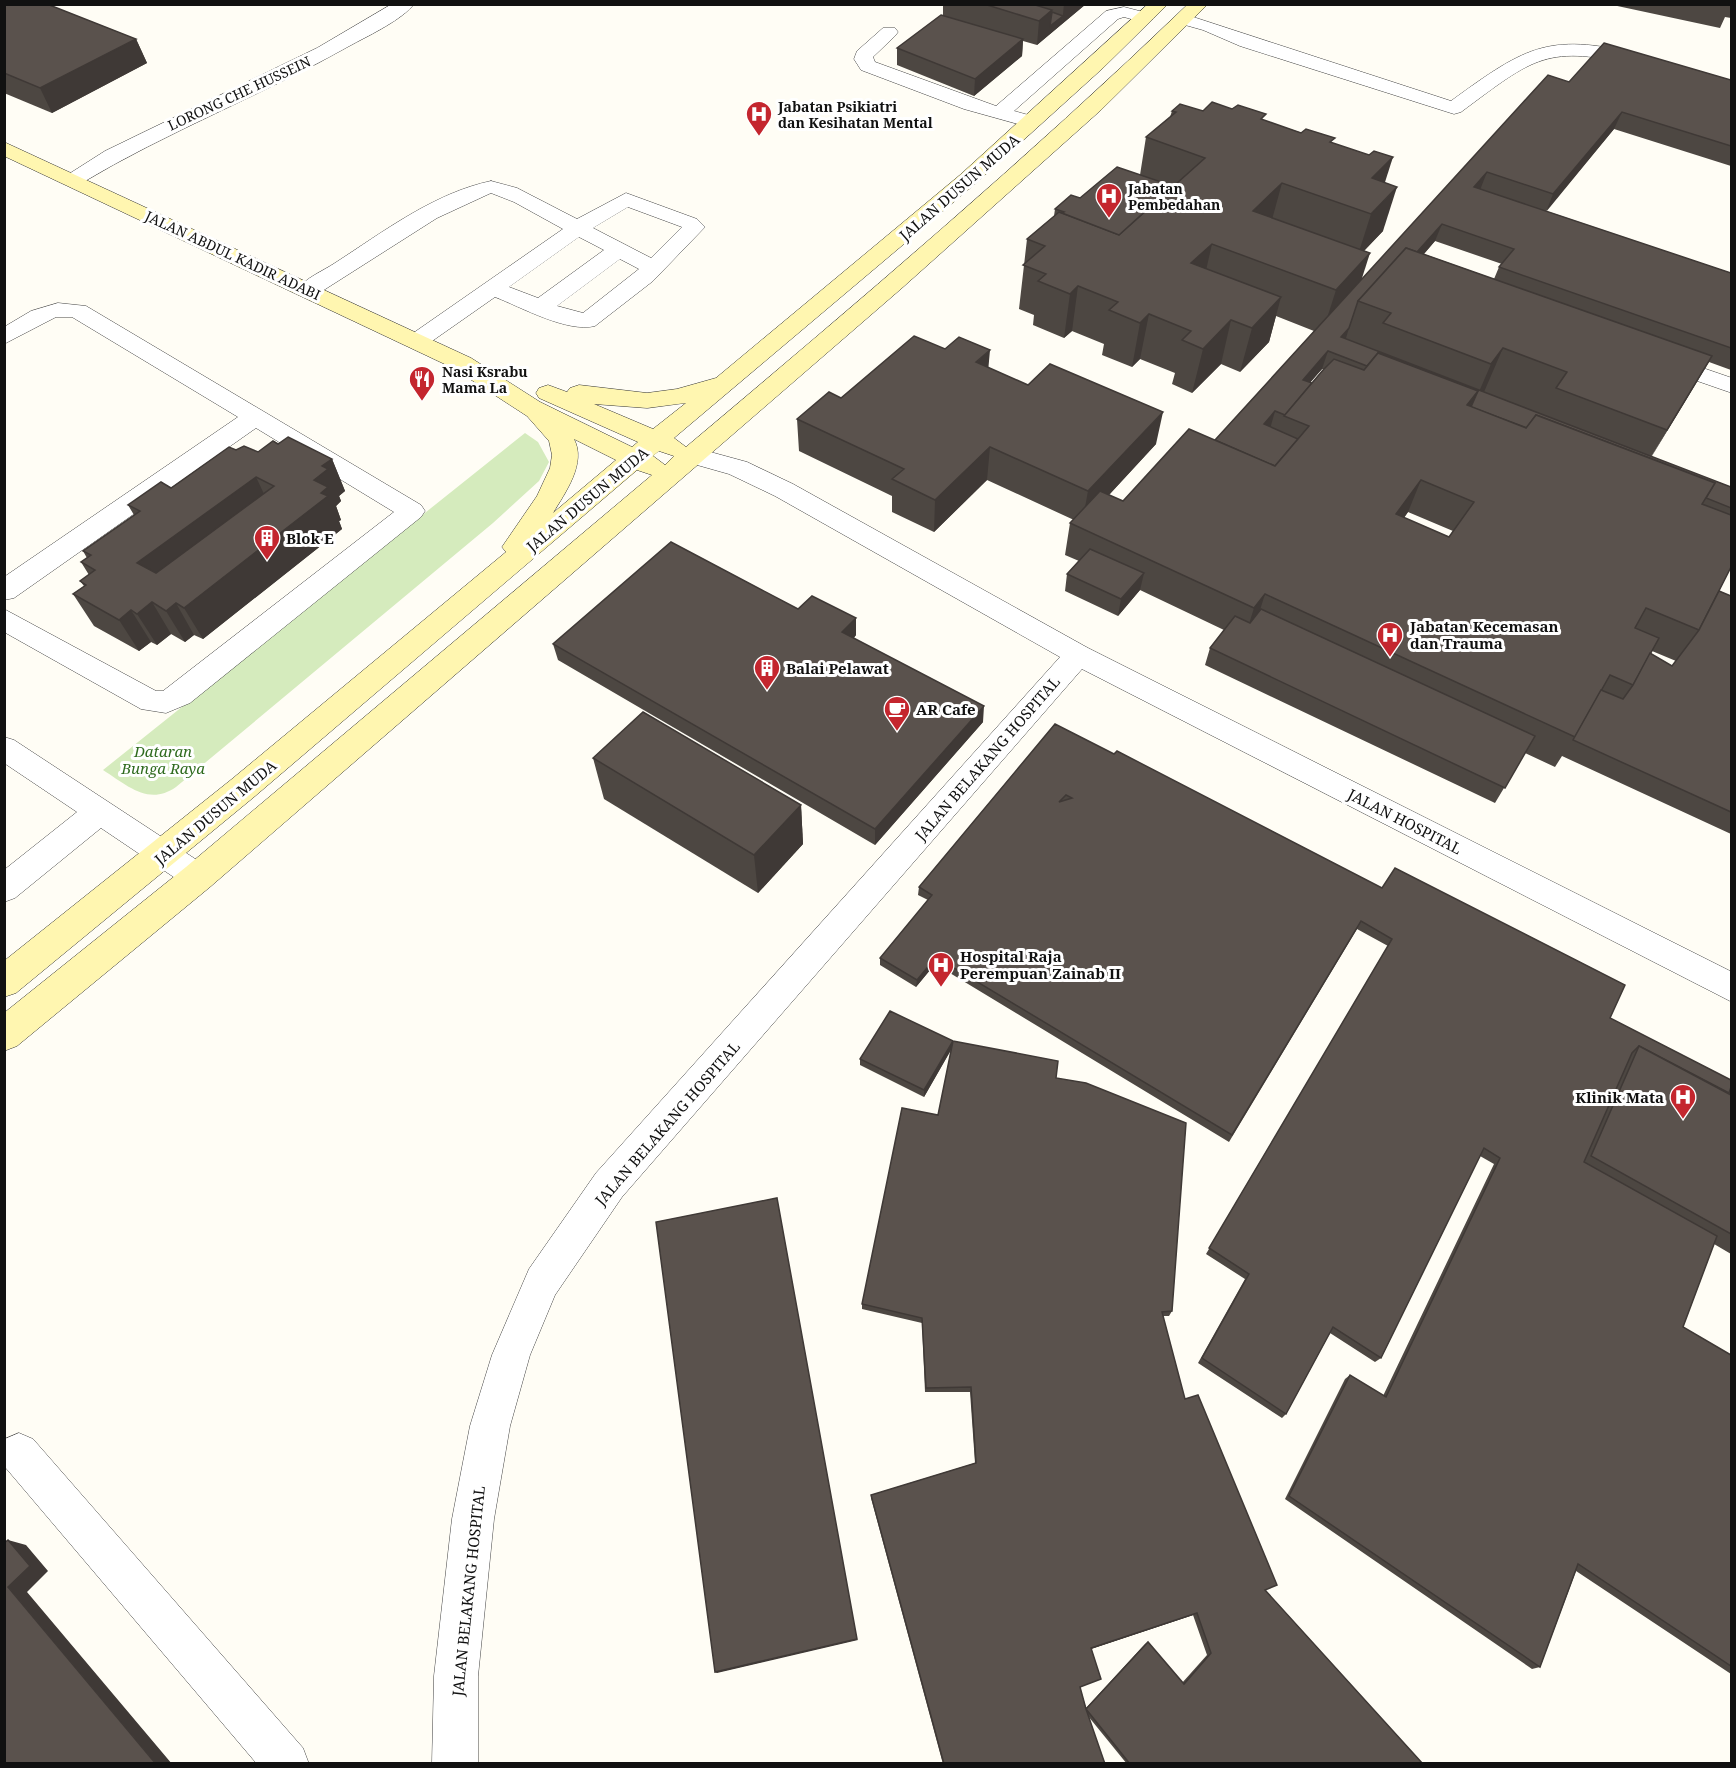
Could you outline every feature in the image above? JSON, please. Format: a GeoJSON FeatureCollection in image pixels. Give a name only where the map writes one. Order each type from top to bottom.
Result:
{"type":"FeatureCollection","features":[{"type":"Feature","properties":{"kind":"main road","name":"JALAN DUSUN MUDA"},"geometry":{"type":"LineString","coordinates":[[4,982],[165,855],[646,449],[863,270],[1032,122],[1152,11]]}},
{"type":"Feature","properties":{"kind":"main road"},"geometry":{"type":"LineString","coordinates":[[4,1035],[198,877],[903,276],[1095,106],[1191,12]]}},
{"type":"Feature","properties":{"kind":"main road","name":"JALAN ABDUL KADIR ADABI"},"geometry":{"type":"LineString","coordinates":[[4,148],[462,363],[531,408],[646,449],[692,455]]}},
{"type":"Feature","properties":{"kind":"main road"},"geometry":{"type":"LineString","coordinates":[[525,382],[626,401],[654,402],[684,397],[712,385],[753,362]]}},
{"type":"Feature","properties":{"kind":"main road","name":"JALAN ABDUL KADIR ADABI"},"geometry":{"type":"LineString","coordinates":[[462,363],[525,382],[646,449],[668,474]]}},
{"type":"Feature","properties":{"kind":"main road"},"geometry":{"type":"LineString","coordinates":[[499,574],[564,468],[566,456],[559,435],[531,408]]}},
{"type":"Feature","properties":{"kind":"street","name":"LORONG CHE HUSSEIN"},"geometry":{"type":"LineString","coordinates":[[72,179],[127,146],[307,62],[405,4]]}},
{"type":"Feature","properties":{"kind":"lane"},"geometry":{"type":"LineString","coordinates":[[1001,112],[1115,14],[1152,11]]}},
{"type":"Feature","properties":{"kind":"lane"},"geometry":{"type":"LineString","coordinates":[[1191,12],[1209,26],[1238,39],[1454,108],[1513,65],[1545,50],[1584,48],[1664,66]]}},
{"type":"Feature","properties":{"kind":"lane"},"geometry":{"type":"LineString","coordinates":[[889,32],[864,55],[863,59],[868,66],[970,105],[1032,122]]}},
{"type":"Feature","properties":{"kind":"lane"},"geometry":{"type":"LineString","coordinates":[[1059,61],[1089,70]]}},
{"type":"Feature","properties":{"kind":"lane"},"geometry":{"type":"LineString","coordinates":[[308,290],[424,217],[483,187],[504,190],[653,268]]}},
{"type":"Feature","properties":{"kind":"lane"},"geometry":{"type":"LineString","coordinates":[[417,341],[492,288],[578,228],[626,199],[693,225],[692,231],[653,268],[586,321],[492,288]]}},
{"type":"Feature","properties":{"kind":"lane"},"geometry":{"type":"LineString","coordinates":[[541,307],[619,249]]}},
{"type":"Feature","properties":{"kind":"lane"},"geometry":{"type":"LineString","coordinates":[[4,337],[48,312],[69,309],[78,311],[412,511],[180,695],[166,702],[151,701],[4,619]]}},
{"type":"Feature","properties":{"kind":"lane"},"geometry":{"type":"LineString","coordinates":[[1644,355],[1731,386]]}},
{"type":"Feature","properties":{"kind":"lane"},"geometry":{"type":"LineString","coordinates":[[4,591],[255,417]]}},
{"type":"Feature","properties":{"kind":"lane","name":"JALAN HOSPITAL"},"geometry":{"type":"LineString","coordinates":[[692,455],[738,468],[784,490],[1078,654],[1731,988]]}},
{"type":"Feature","properties":{"kind":"lane","name":"JALAN BELAKANG HOSPITAL"},"geometry":{"type":"LineString","coordinates":[[455,1764],[456,1676],[473,1519],[481,1473],[490,1426],[511,1355],[542,1282],[609,1185],[1078,654]]}},
{"type":"Feature","properties":{"kind":"lane"},"geometry":{"type":"LineString","coordinates":[[4,748],[198,877]]}},
{"type":"Feature","properties":{"kind":"lane"},"geometry":{"type":"LineString","coordinates":[[4,889],[100,811]]}},
{"type":"Feature","properties":{"kind":"lane"},"geometry":{"type":"LineString","coordinates":[[19,1453],[287,1764]]}},
{"type":"Feature","properties":{"kind":"green space","name":"Dataran Bunga Raya"},"geometry":{"type":"Polygon","coordinates":[[[525,433],[538,442],[549,462],[539,481],[493,523],[176,787],[157,795],[139,792],[103,770],[525,433]]]}},
{"type":"Feature","properties":{"kind":"building"},"geometry":{"type":"Polygon","coordinates":[[[4,4],[47,4],[136,39],[40,88],[4,73],[4,4]]]}},
{"type":"Feature","properties":{"kind":"building"},"geometry":{"type":"Polygon","coordinates":[[[984,4],[1032,4],[1052,10],[1039,21],[984,4]]]}},
{"type":"Feature","properties":{"kind":"building"},"geometry":{"type":"Polygon","coordinates":[[[1052,12],[1063,16],[1050,26],[1052,12]]]}},
{"type":"Feature","properties":{"kind":"building"},"geometry":{"type":"Polygon","coordinates":[[[941,15],[1023,39],[975,79],[897,48],[941,15]]]}},
{"type":"Feature","properties":{"kind":"building"},"geometry":{"type":"Polygon","coordinates":[[[1604,43],[1731,80],[1731,146],[1622,112],[1553,194],[1487,172],[1474,187],[1731,273],[1731,348],[1499,267],[1514,249],[1442,224],[1417,252],[1406,248],[1358,301],[1349,328],[1341,337],[1731,487],[1731,508],[1706,498],[1715,483],[1536,415],[1527,428],[1471,407],[1478,391],[1378,353],[1367,366],[1328,351],[1303,380],[1312,383],[1285,415],[1275,411],[1264,424],[1298,439],[1275,466],[1215,440],[1548,75],[1569,82],[1604,43]]]}},
{"type":"Feature","properties":{"kind":"building"},"geometry":{"type":"Polygon","coordinates":[[[1212,102],[1232,109],[1238,105],[1266,114],[1261,119],[1301,133],[1306,129],[1335,138],[1330,142],[1369,155],[1374,151],[1393,157],[1372,178],[1397,187],[1371,214],[1282,183],[1253,211],[1370,253],[1336,290],[1212,244],[1191,263],[1281,297],[1252,328],[1231,320],[1203,349],[1182,340],[1191,331],[1149,314],[1140,323],[1109,310],[1118,302],[1078,286],[1070,294],[1038,281],[1046,274],[1023,265],[1045,246],[1027,239],[1059,212],[1119,235],[1205,158],[1146,137],[1176,112],[1172,111],[1180,104],[1203,111],[1212,102]]]}},
{"type":"Feature","properties":{"kind":"building"},"geometry":{"type":"Polygon","coordinates":[[[1117,167],[1173,186],[1119,235],[1055,209],[1071,195],[1080,198],[1117,167]]]}},
{"type":"Feature","properties":{"kind":"building"},"geometry":{"type":"Polygon","coordinates":[[[1406,248],[1712,356],[1667,430],[1556,388],[1567,372],[1503,348],[1491,364],[1383,323],[1391,313],[1358,301],[1406,248]]]}},
{"type":"Feature","properties":{"kind":"building"},"geometry":{"type":"Polygon","coordinates":[[[914,336],[945,349],[959,337],[990,350],[976,362],[1028,385],[1050,364],[1163,412],[1088,491],[990,447],[935,500],[892,479],[904,469],[797,419],[829,392],[841,398],[914,336]]]}},
{"type":"Feature","properties":{"kind":"building"},"geometry":{"type":"Polygon","coordinates":[[[1378,353],[1478,391],[1467,405],[1526,428],[1536,415],[1715,483],[1702,504],[1731,515],[1731,567],[1699,630],[1646,608],[1635,628],[1659,638],[1633,685],[1610,675],[1575,737],[1265,594],[1254,608],[1070,523],[1100,491],[1123,501],[1189,429],[1275,466],[1309,426],[1284,416],[1323,370],[1334,359],[1364,370],[1378,353]],[[1421,480],[1396,514],[1449,537],[1474,502],[1421,480]]]}},
{"type":"Feature","properties":{"kind":"building"},"geometry":{"type":"Polygon","coordinates":[[[288,437],[332,459],[322,466],[328,469],[314,480],[328,487],[321,493],[328,496],[184,608],[176,603],[166,611],[152,602],[137,614],[131,610],[119,620],[73,594],[86,585],[80,581],[95,570],[81,562],[91,555],[83,551],[140,511],[128,505],[161,482],[171,488],[229,447],[236,450],[244,446],[258,452],[273,441],[278,444],[288,437]],[[256,477],[137,563],[156,573],[274,486],[256,477]]]}},
{"type":"Feature","properties":{"kind":"building","name":"Balai Pelawat"},"geometry":{"type":"Polygon","coordinates":[[[671,542],[798,609],[812,596],[856,618],[842,632],[984,706],[875,829],[553,644],[671,542]]]}},
{"type":"Feature","properties":{"kind":"building"},"geometry":{"type":"Polygon","coordinates":[[[1090,549],[1144,573],[1121,599],[1067,574],[1090,549]]]}},
{"type":"Feature","properties":{"kind":"building"},"geometry":{"type":"Polygon","coordinates":[[[1719,591],[1731,596],[1731,812],[1573,740],[1601,690],[1623,699],[1650,653],[1672,666],[1699,630],[1719,591]]]}},
{"type":"Feature","properties":{"kind":"building"},"geometry":{"type":"Polygon","coordinates":[[[1261,609],[1535,736],[1505,788],[1210,648],[1235,616],[1250,623],[1261,609]]]}},
{"type":"Feature","properties":{"kind":"building"},"geometry":{"type":"Polygon","coordinates":[[[643,712],[801,805],[754,855],[593,758],[643,712]]]}},
{"type":"Feature","properties":{"kind":"building"},"geometry":{"type":"Polygon","coordinates":[[[1055,724],[1114,754],[1117,751],[1382,888],[1395,868],[1625,985],[1610,1018],[1731,1080],[1729,1093],[1639,1046],[1632,1053],[1584,1162],[1717,1236],[1683,1327],[1731,1355],[1731,1666],[1578,1564],[1540,1667],[1289,1496],[1350,1375],[1386,1397],[1500,1158],[1484,1148],[1381,1358],[1333,1327],[1286,1414],[1202,1358],[1249,1274],[1209,1248],[1392,939],[1361,921],[1232,1135],[936,957],[917,980],[880,958],[932,895],[919,887],[1055,724]],[[1066,795],[1059,802],[1072,798],[1066,795]]]}},
{"type":"Feature","properties":{"kind":"building"},"geometry":{"type":"Polygon","coordinates":[[[890,1011],[953,1041],[924,1090],[860,1059],[890,1011]]]}},
{"type":"Feature","properties":{"kind":"building"},"geometry":{"type":"Polygon","coordinates":[[[953,1041],[1058,1061],[1056,1078],[1086,1083],[1186,1123],[1172,1311],[1162,1312],[1185,1399],[1198,1395],[1277,1585],[1265,1590],[1423,1764],[1130,1764],[1086,1709],[1105,1764],[944,1764],[871,1495],[976,1463],[971,1387],[926,1388],[922,1318],[862,1304],[902,1108],[938,1115],[953,1041]],[[1197,1613],[1091,1648],[1101,1679],[1080,1687],[1086,1709],[1148,1642],[1184,1684],[1211,1653],[1197,1613]]]}},
{"type":"Feature","properties":{"kind":"building"},"geometry":{"type":"Polygon","coordinates":[[[1639,1046],[1731,1095],[1731,1234],[1591,1156],[1639,1046]]]}},
{"type":"Feature","properties":{"kind":"building"},"geometry":{"type":"Polygon","coordinates":[[[777,1198],[857,1639],[715,1672],[656,1222],[777,1198]]]}},
{"type":"Feature","properties":{"kind":"building"},"geometry":{"type":"Polygon","coordinates":[[[8,1540],[30,1566],[8,1587],[156,1764],[4,1764],[4,1543],[8,1540]]]}},
{"type":"Feature","properties":{"kind":"place","name":"Jabatan Psikiatri dan Kesihatan Mental"},"geometry":{"type":"Point","coordinates":[759,137]}},
{"type":"Feature","properties":{"kind":"place","name":"Jabatan Pembedahan"},"geometry":{"type":"Point","coordinates":[1109,219]}},
{"type":"Feature","properties":{"kind":"place","name":"Nasi Ksrabu Mama La"},"geometry":{"type":"Point","coordinates":[422,402]}},
{"type":"Feature","properties":{"kind":"place","name":"Blok E"},"geometry":{"type":"Point","coordinates":[267,561]}},
{"type":"Feature","properties":{"kind":"place","name":"Jabatan Kecemasan dan Trauma"},"geometry":{"type":"Point","coordinates":[1390,658]}},
{"type":"Feature","properties":{"kind":"place","name":"Balai Pelawat"},"geometry":{"type":"Point","coordinates":[767,691]}},
{"type":"Feature","properties":{"kind":"place","name":"AR Cafe"},"geometry":{"type":"Point","coordinates":[897,732]}},
{"type":"Feature","properties":{"kind":"place","name":"Hospital Raja Perempuan Zainab II"},"geometry":{"type":"Point","coordinates":[941,988]}},
{"type":"Feature","properties":{"kind":"place","name":"Klinik Mata"},"geometry":{"type":"Point","coordinates":[1683,1120]}}]}
